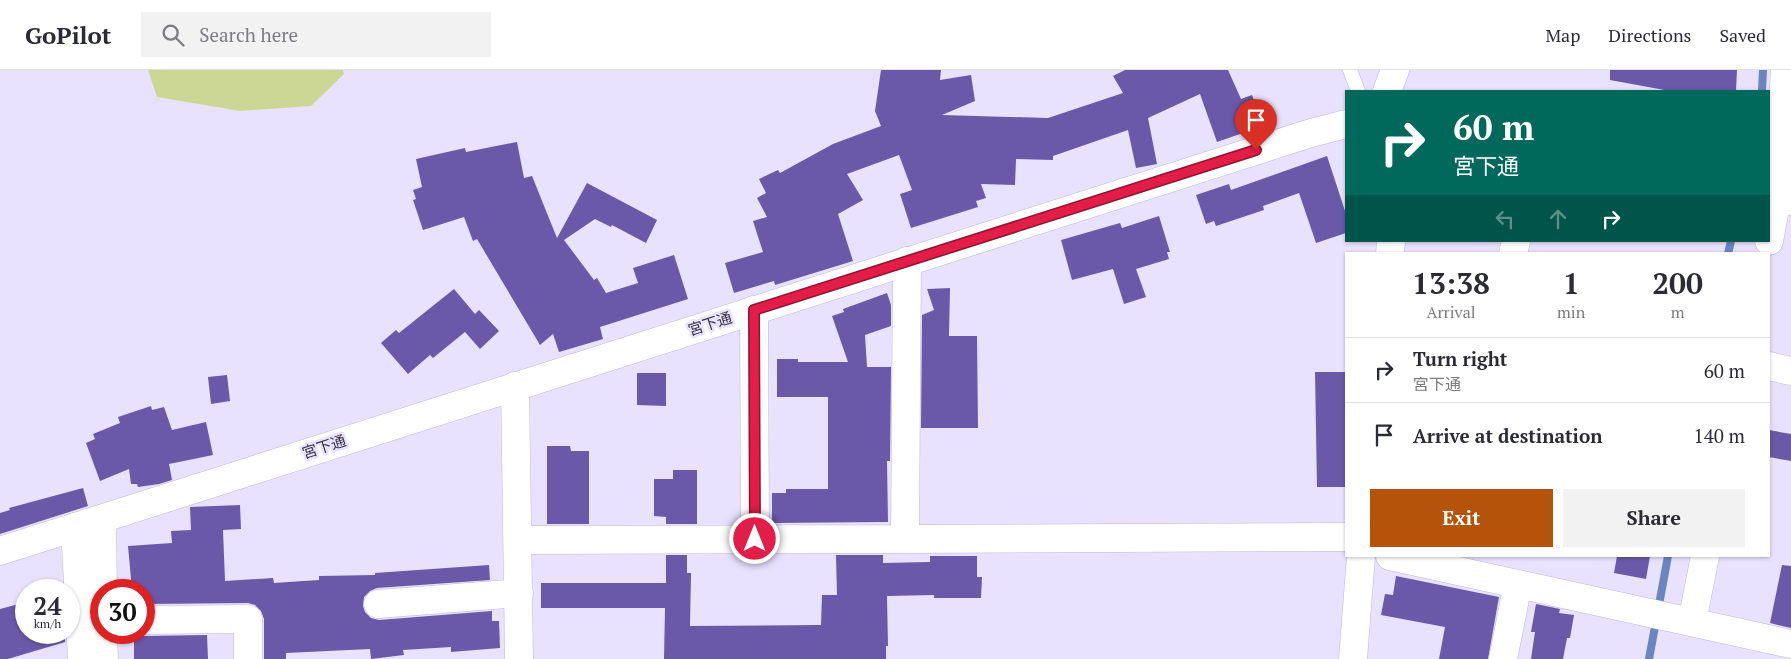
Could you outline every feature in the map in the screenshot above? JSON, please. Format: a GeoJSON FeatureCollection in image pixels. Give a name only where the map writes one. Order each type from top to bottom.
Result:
{"type":"FeatureCollection","features":[{"type":"Feature","properties":{"kind":"street"},"geometry":{"type":"LineString","coordinates":[[1387,90],[1394,70]]}},
{"type":"Feature","properties":{"kind":"street"},"geometry":{"type":"LineString","coordinates":[[1770,237],[1779,199],[1785,70]]}},
{"type":"Feature","properties":{"kind":"street","name":"宮下通"},"geometry":{"type":"LineString","coordinates":[[0,550],[1311,133],[1345,124]]}},
{"type":"Feature","properties":{"kind":"street"},"geometry":{"type":"LineString","coordinates":[[905,539],[907,261]]}},
{"type":"Feature","properties":{"kind":"street"},"geometry":{"type":"LineString","coordinates":[[754,310],[755,539]]}},
{"type":"Feature","properties":{"kind":"street"},"geometry":{"type":"LineString","coordinates":[[1770,366],[1791,370]]}},
{"type":"Feature","properties":{"kind":"street"},"geometry":{"type":"LineString","coordinates":[[515,386],[519,659]]}},
{"type":"Feature","properties":{"kind":"street"},"geometry":{"type":"LineString","coordinates":[[102,519],[103,579]]}},
{"type":"Feature","properties":{"kind":"street"},"geometry":{"type":"LineString","coordinates":[[75,527],[82,659]]}},
{"type":"Feature","properties":{"kind":"street"},"geometry":{"type":"LineString","coordinates":[[518,540],[1345,537]]}},
{"type":"Feature","properties":{"kind":"street"},"geometry":{"type":"LineString","coordinates":[[1353,659],[1361,557]]}},
{"type":"Feature","properties":{"kind":"street"},"geometry":{"type":"LineString","coordinates":[[1395,557],[1682,620],[1772,647]]}},
{"type":"Feature","properties":{"kind":"street"},"geometry":{"type":"LineString","coordinates":[[1682,620],[1705,557]]}},
{"type":"Feature","properties":{"kind":"street"},"geometry":{"type":"LineString","coordinates":[[1502,659],[1518,584]]}},
{"type":"Feature","properties":{"kind":"street"},"geometry":{"type":"LineString","coordinates":[[378,604],[519,593]]}},
{"type":"Feature","properties":{"kind":"street"},"geometry":{"type":"LineString","coordinates":[[155,620],[248,619],[248,659]]}},
{"type":"Feature","properties":{"kind":"street"},"geometry":{"type":"LineString","coordinates":[[103,644],[104,659]]}},
{"type":"Feature","properties":{"kind":"lane"},"geometry":{"type":"LineString","coordinates":[[1350,70],[1358,90]]}},
{"type":"Feature","properties":{"kind":"green space"},"geometry":{"type":"Polygon","coordinates":[[[148,70],[343,70],[344,74],[311,106],[240,111],[157,97],[148,70]]]}},
{"type":"Feature","properties":{"kind":"building"},"geometry":{"type":"Polygon","coordinates":[[[881,70],[941,70],[940,80],[971,75],[975,101],[942,115],[1048,118],[1123,93],[1113,76],[1125,70],[1228,70],[1241,99],[1252,95],[1263,126],[1217,142],[1200,94],[1148,118],[1157,164],[1136,168],[1128,130],[1053,156],[1053,160],[1016,159],[1015,185],[981,184],[986,198],[976,201],[978,207],[911,228],[900,194],[912,190],[899,155],[847,174],[863,200],[838,214],[853,261],[775,285],[774,281],[734,293],[725,263],[763,252],[753,221],[767,217],[757,198],[766,193],[759,179],[778,170],[780,173],[833,144],[881,126],[875,111],[881,70]]]}},
{"type":"Feature","properties":{"kind":"building"},"geometry":{"type":"Polygon","coordinates":[[[1610,70],[1737,70],[1736,90],[1665,90],[1610,80],[1610,70]]]}},
{"type":"Feature","properties":{"kind":"building"},"geometry":{"type":"Polygon","coordinates":[[[517,142],[524,178],[532,176],[557,238],[587,183],[657,220],[646,243],[612,225],[611,227],[595,219],[564,240],[594,280],[597,278],[606,293],[638,283],[633,268],[674,255],[688,299],[600,327],[603,339],[559,352],[553,334],[540,345],[477,239],[473,241],[464,217],[423,230],[413,200],[416,199],[413,190],[422,187],[416,159],[465,148],[466,152],[517,142]]]}},
{"type":"Feature","properties":{"kind":"building"},"geometry":{"type":"Polygon","coordinates":[[[1327,156],[1345,211],[1345,233],[1316,243],[1299,193],[1263,206],[1264,210],[1216,226],[1214,221],[1206,224],[1196,195],[1229,184],[1231,190],[1327,156]]]}},
{"type":"Feature","properties":{"kind":"building"},"geometry":{"type":"Polygon","coordinates":[[[1159,216],[1170,252],[1167,252],[1169,259],[1136,269],[1146,297],[1124,304],[1113,269],[1072,280],[1061,240],[1120,223],[1122,228],[1159,216]]]}},
{"type":"Feature","properties":{"kind":"building"},"geometry":{"type":"Polygon","coordinates":[[[950,288],[949,336],[977,336],[978,428],[921,428],[922,315],[934,310],[927,289],[950,288]]]}},
{"type":"Feature","properties":{"kind":"building"},"geometry":{"type":"Polygon","coordinates":[[[454,289],[475,314],[479,310],[499,331],[480,349],[465,332],[433,358],[430,355],[408,374],[381,343],[396,330],[399,333],[454,289]]]}},
{"type":"Feature","properties":{"kind":"building"},"geometry":{"type":"Polygon","coordinates":[[[887,293],[891,305],[891,326],[865,335],[867,367],[891,367],[890,461],[887,461],[888,522],[772,523],[772,493],[786,493],[786,489],[828,489],[828,397],[777,397],[777,359],[798,359],[798,362],[848,362],[832,316],[844,312],[843,309],[887,293]]]}},
{"type":"Feature","properties":{"kind":"building"},"geometry":{"type":"Polygon","coordinates":[[[1315,372],[1345,372],[1345,487],[1317,487],[1315,372]]]}},
{"type":"Feature","properties":{"kind":"building"},"geometry":{"type":"Polygon","coordinates":[[[637,373],[666,373],[666,406],[637,405],[637,373]]]}},
{"type":"Feature","properties":{"kind":"building"},"geometry":{"type":"Polygon","coordinates":[[[227,375],[230,401],[211,404],[208,377],[227,375]]]}},
{"type":"Feature","properties":{"kind":"building"},"geometry":{"type":"Polygon","coordinates":[[[151,406],[152,410],[164,407],[172,430],[206,422],[213,455],[169,464],[172,480],[159,484],[138,487],[137,484],[131,484],[129,469],[100,481],[86,443],[95,439],[93,434],[120,423],[118,417],[151,406]]]}},
{"type":"Feature","properties":{"kind":"building"},"geometry":{"type":"Polygon","coordinates":[[[1770,430],[1791,434],[1791,461],[1770,457],[1770,430]]]}},
{"type":"Feature","properties":{"kind":"building"},"geometry":{"type":"Polygon","coordinates":[[[547,446],[570,446],[571,451],[589,451],[589,524],[547,524],[547,446]]]}},
{"type":"Feature","properties":{"kind":"building"},"geometry":{"type":"Polygon","coordinates":[[[673,470],[697,470],[697,524],[666,524],[666,517],[654,516],[654,479],[673,479],[673,470]]]}},
{"type":"Feature","properties":{"kind":"building"},"geometry":{"type":"Polygon","coordinates":[[[83,488],[88,506],[0,534],[0,513],[10,510],[9,508],[83,488]]]}},
{"type":"Feature","properties":{"kind":"building"},"geometry":{"type":"Polygon","coordinates":[[[240,505],[241,529],[223,530],[225,581],[273,578],[274,583],[319,580],[319,576],[375,575],[375,573],[489,565],[490,580],[377,588],[370,591],[364,597],[363,606],[365,612],[371,618],[379,620],[492,611],[492,621],[499,621],[500,648],[451,652],[451,647],[403,650],[404,655],[371,659],[370,649],[286,653],[286,659],[264,659],[264,619],[261,611],[255,605],[248,603],[155,604],[155,579],[131,579],[128,546],[172,543],[171,531],[191,530],[190,507],[240,505]]]}},
{"type":"Feature","properties":{"kind":"building"},"geometry":{"type":"Polygon","coordinates":[[[666,555],[687,555],[687,573],[691,573],[690,626],[821,625],[822,595],[837,595],[836,555],[883,555],[883,563],[930,562],[930,556],[977,556],[977,577],[982,577],[981,598],[934,598],[934,595],[887,596],[888,646],[886,646],[886,659],[664,659],[665,608],[541,608],[541,583],[666,583],[666,555]]]}},
{"type":"Feature","properties":{"kind":"building"},"geometry":{"type":"Polygon","coordinates":[[[1617,557],[1650,557],[1646,579],[1614,573],[1617,557]]]}},
{"type":"Feature","properties":{"kind":"building"},"geometry":{"type":"Polygon","coordinates":[[[1782,565],[1791,566],[1791,628],[1770,623],[1782,565]]]}},
{"type":"Feature","properties":{"kind":"building"},"geometry":{"type":"Polygon","coordinates":[[[1396,576],[1499,597],[1488,659],[1439,659],[1445,627],[1381,615],[1385,594],[1393,595],[1396,576]]]}},
{"type":"Feature","properties":{"kind":"building"},"geometry":{"type":"Polygon","coordinates":[[[1536,604],[1560,609],[1559,613],[1574,615],[1570,638],[1567,638],[1563,659],[1531,659],[1535,632],[1531,632],[1536,604]]]}},
{"type":"Feature","properties":{"kind":"building"},"geometry":{"type":"Polygon","coordinates":[[[15,605],[15,644],[58,644],[8,659],[0,659],[0,609],[15,605]]]}},
{"type":"Feature","properties":{"kind":"building"},"geometry":{"type":"Polygon","coordinates":[[[207,635],[208,659],[134,659],[134,644],[155,644],[155,636],[207,635]]]}},
{"type":"Feature","properties":{"kind":"waterway"},"geometry":{"type":"LineString","coordinates":[[1762,90],[1763,70]]}},
{"type":"Feature","properties":{"kind":"waterway"},"geometry":{"type":"LineString","coordinates":[[1728,252],[1731,242]]}},
{"type":"Feature","properties":{"kind":"waterway"},"geometry":{"type":"LineString","coordinates":[[1649,659],[1668,557]]}},
{"type":"Feature","properties":{"kind":"route"},"geometry":{"type":"LineString","coordinates":[[755,539],[754,310],[1256,150]]}}]}
